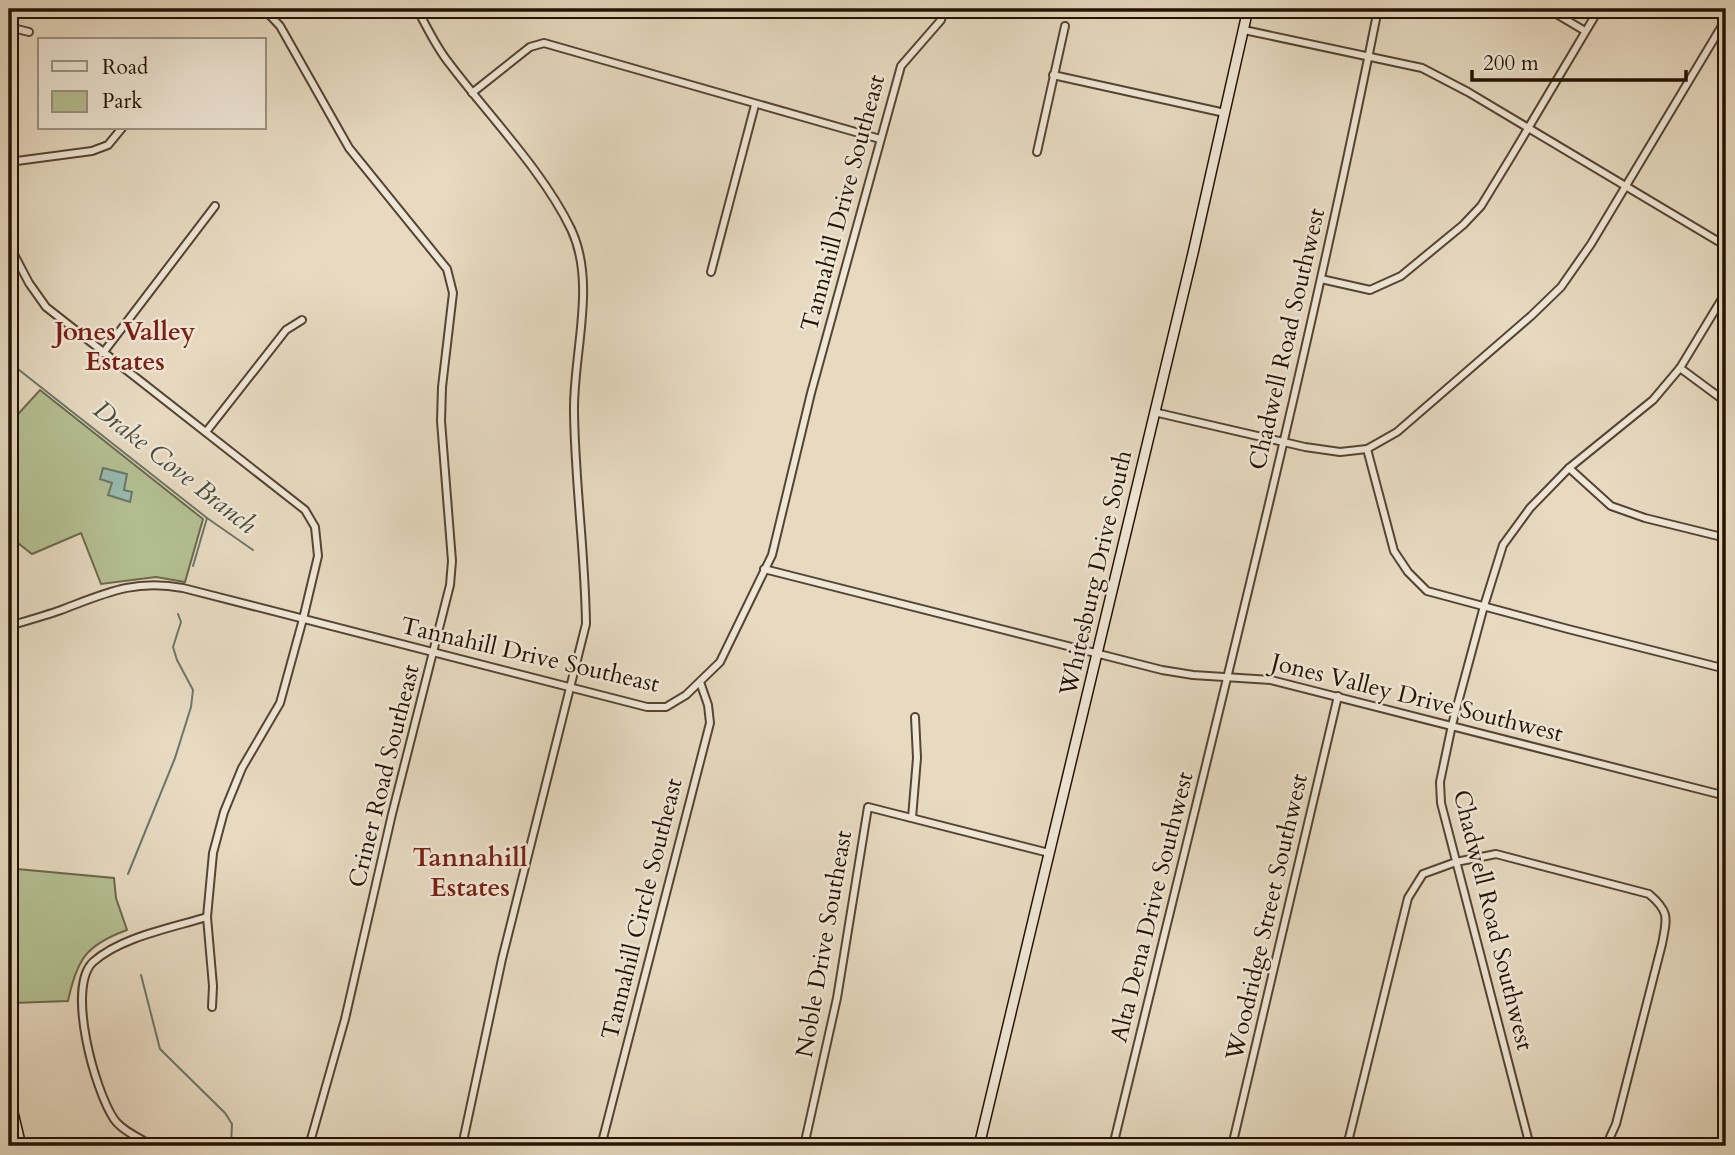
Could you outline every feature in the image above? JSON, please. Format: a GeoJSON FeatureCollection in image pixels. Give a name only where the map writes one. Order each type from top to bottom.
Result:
{"type":"FeatureCollection","features":[{"type":"Feature","properties":{"kind":"main road","name":"Whitesburg Drive South"},"geometry":{"type":"LineString","coordinates":[[978,1146],[1097,654],[1248,9]]}},
{"type":"Feature","properties":{"kind":"main road"},"geometry":{"type":"LineString","coordinates":[[9,1096],[21,1146]]}},
{"type":"Feature","properties":{"kind":"street","name":"Criner Road Southeast"},"geometry":{"type":"LineString","coordinates":[[264,9],[281,26],[349,148],[447,269],[453,293],[442,387],[441,421],[452,561],[450,585],[392,814],[345,1019],[309,1146]]}},
{"type":"Feature","properties":{"kind":"street"},"geometry":{"type":"LineString","coordinates":[[417,9],[446,60],[556,201],[573,232],[582,261],[584,299],[574,384],[574,416],[586,624],[502,959],[462,1146]]}},
{"type":"Feature","properties":{"kind":"street","name":"Tannahill Drive Southeast"},"geometry":{"type":"LineString","coordinates":[[9,626],[118,588],[161,584],[646,708],[666,707],[686,695],[720,662],[772,555],[811,393],[901,66],[941,20],[944,9]]}},
{"type":"Feature","properties":{"kind":"street","name":"Chadwell Road Southwest"},"geometry":{"type":"LineString","coordinates":[[1227,676],[1321,279],[1378,9]]}},
{"type":"Feature","properties":{"kind":"street"},"geometry":{"type":"LineString","coordinates":[[1548,9],[1585,31]]}},
{"type":"Feature","properties":{"kind":"street"},"geometry":{"type":"LineString","coordinates":[[1321,279],[1370,290],[1401,276],[1463,225],[1481,206],[1599,9]]}},
{"type":"Feature","properties":{"kind":"street"},"geometry":{"type":"LineString","coordinates":[[1154,412],[1305,447],[1340,452],[1367,449],[1397,432],[1561,287],[1591,244],[1726,19]]}},
{"type":"Feature","properties":{"kind":"street"},"geometry":{"type":"LineString","coordinates":[[1037,152],[1065,26]]}},
{"type":"Feature","properties":{"kind":"street"},"geometry":{"type":"LineString","coordinates":[[9,27],[29,32]]}},
{"type":"Feature","properties":{"kind":"street"},"geometry":{"type":"LineString","coordinates":[[1244,30],[1422,68],[1468,92],[1726,246]]}},
{"type":"Feature","properties":{"kind":"street"},"geometry":{"type":"LineString","coordinates":[[472,93],[530,47],[544,43],[880,139]]}},
{"type":"Feature","properties":{"kind":"street"},"geometry":{"type":"LineString","coordinates":[[1053,75],[1225,113]]}},
{"type":"Feature","properties":{"kind":"street"},"geometry":{"type":"LineString","coordinates":[[711,272],[755,105]]}},
{"type":"Feature","properties":{"kind":"street"},"geometry":{"type":"LineString","coordinates":[[9,162],[92,152],[108,145],[120,130]]}},
{"type":"Feature","properties":{"kind":"street"},"geometry":{"type":"LineString","coordinates":[[103,353],[215,206]]}},
{"type":"Feature","properties":{"kind":"street"},"geometry":{"type":"LineString","coordinates":[[9,245],[29,283],[46,307],[305,510],[315,527],[318,556],[280,703],[242,768],[224,812],[213,853],[206,917],[213,986],[212,1007]]}},
{"type":"Feature","properties":{"kind":"street","name":"Chadwell Road Southwest"},"geometry":{"type":"LineString","coordinates":[[1530,1146],[1441,803],[1440,782],[1452,725],[1483,606],[1503,545],[1530,508],[1569,468],[1654,400],[1680,368],[1726,292]]}},
{"type":"Feature","properties":{"kind":"street"},"geometry":{"type":"LineString","coordinates":[[205,432],[286,330],[302,320]]}},
{"type":"Feature","properties":{"kind":"street"},"geometry":{"type":"LineString","coordinates":[[1680,368],[1726,402]]}},
{"type":"Feature","properties":{"kind":"street"},"geometry":{"type":"LineString","coordinates":[[1367,449],[1394,551],[1408,572],[1427,591],[1726,669]]}},
{"type":"Feature","properties":{"kind":"street"},"geometry":{"type":"LineString","coordinates":[[1569,468],[1611,506],[1645,518],[1726,538]]}},
{"type":"Feature","properties":{"kind":"street","name":"Jones Valley Drive Southwest"},"geometry":{"type":"LineString","coordinates":[[764,569],[1172,672],[1193,676],[1271,680],[1726,796]]}},
{"type":"Feature","properties":{"kind":"street","name":"Alta Dena Drive Southwest"},"geometry":{"type":"LineString","coordinates":[[1114,1146],[1227,676]]}},
{"type":"Feature","properties":{"kind":"street","name":"Tannahill Circle Southeast"},"geometry":{"type":"LineString","coordinates":[[601,1146],[710,723],[708,705],[700,682]]}},
{"type":"Feature","properties":{"kind":"street","name":"Woodridge Street Southwest"},"geometry":{"type":"LineString","coordinates":[[1232,1146],[1338,696]]}},
{"type":"Feature","properties":{"kind":"street"},"geometry":{"type":"LineString","coordinates":[[912,817],[917,758],[915,716]]}},
{"type":"Feature","properties":{"kind":"street","name":"Noble Drive Southeast"},"geometry":{"type":"LineString","coordinates":[[804,1146],[837,998],[868,807],[1049,853]]}},
{"type":"Feature","properties":{"kind":"street"},"geometry":{"type":"LineString","coordinates":[[1347,1146],[1408,898],[1423,874],[1456,862],[1496,854],[1649,894],[1661,904],[1667,916],[1616,1124],[1606,1146]]}},
{"type":"Feature","properties":{"kind":"street"},"geometry":{"type":"LineString","coordinates":[[153,1146],[116,1122],[106,1104],[86,1038],[81,990],[91,964],[112,948],[206,917]]}},
{"type":"Feature","properties":{"kind":"green space"},"geometry":{"type":"Polygon","coordinates":[[[40,390],[203,519],[185,582],[156,577],[101,584],[81,533],[32,554],[9,536],[9,424],[40,390]]]}},
{"type":"Feature","properties":{"kind":"green space"},"geometry":{"type":"Polygon","coordinates":[[[17,869],[114,878],[116,898],[127,930],[102,942],[86,955],[75,974],[68,1001],[13,1003],[17,869]]]}},
{"type":"Feature","properties":{"kind":"water"},"geometry":{"type":"Polygon","coordinates":[[[103,468],[127,474],[124,490],[132,492],[130,502],[108,495],[112,483],[100,479],[103,468]]]}},
{"type":"Feature","properties":{"kind":"waterway","name":"Drake Cove Branch"},"geometry":{"type":"LineString","coordinates":[[9,362],[207,518],[253,550]]}},
{"type":"Feature","properties":{"kind":"waterway"},"geometry":{"type":"LineString","coordinates":[[193,566],[207,518]]}},
{"type":"Feature","properties":{"kind":"waterway"},"geometry":{"type":"LineString","coordinates":[[128,874],[175,758],[191,707],[193,690],[173,647],[181,622],[178,614]]}},
{"type":"Feature","properties":{"kind":"waterway"},"geometry":{"type":"LineString","coordinates":[[141,975],[160,1049],[225,1113],[232,1124],[231,1144]]}},
{"type":"Feature","properties":{"kind":"district","name":"Jones Valley Estates"},"geometry":{"type":"Point","coordinates":[125,346]}},
{"type":"Feature","properties":{"kind":"district","name":"Tannahill Estates"},"geometry":{"type":"Point","coordinates":[470,872]}}]}
